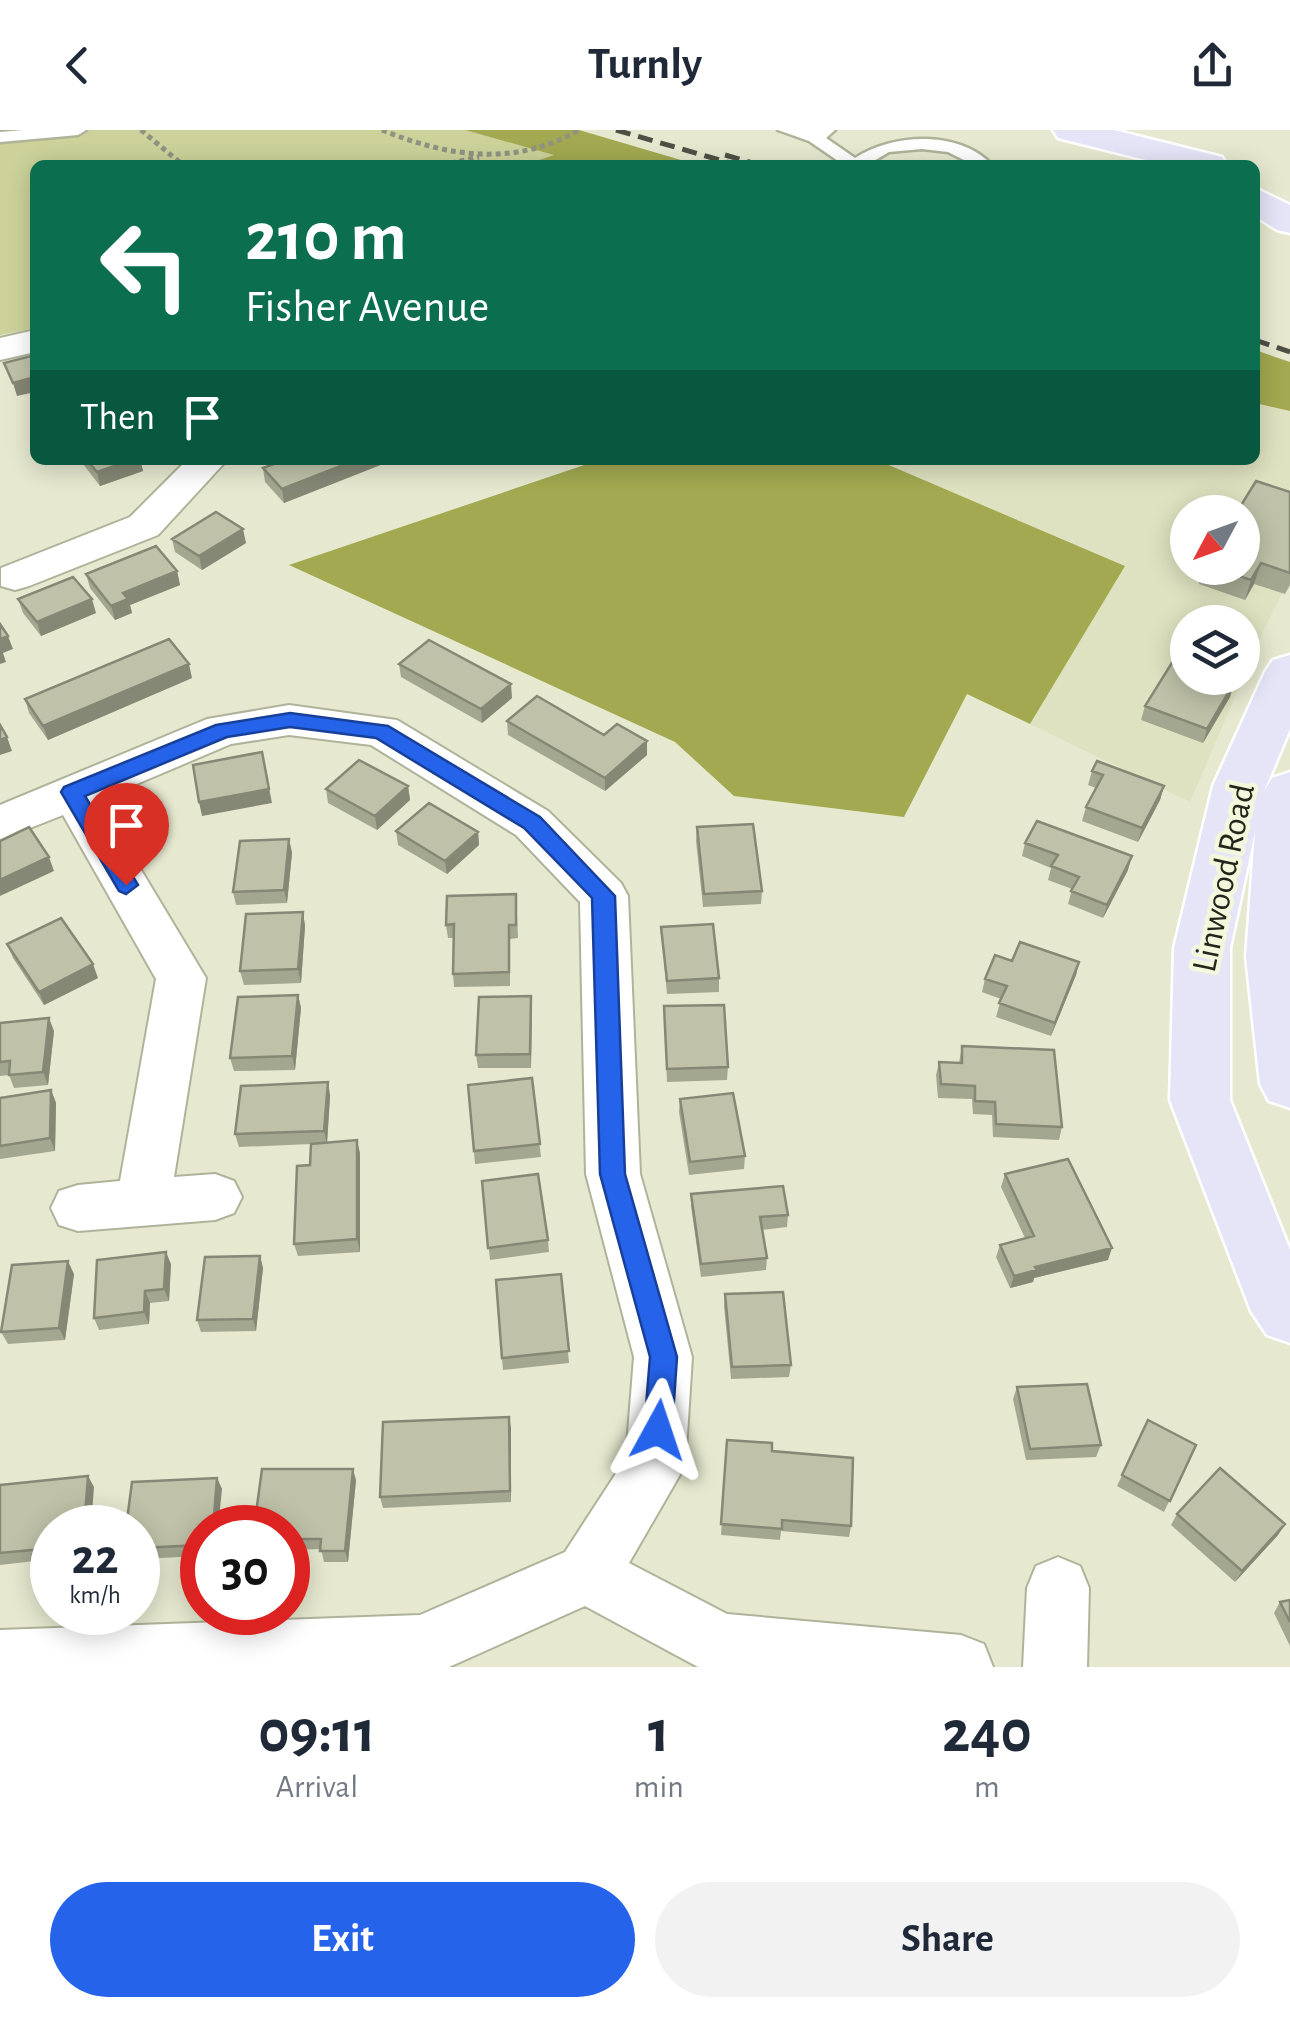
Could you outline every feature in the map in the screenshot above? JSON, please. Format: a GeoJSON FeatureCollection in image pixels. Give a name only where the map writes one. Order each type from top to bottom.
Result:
{"type":"FeatureCollection","features":[{"type":"Feature","properties":{"kind":"main road"},"geometry":{"type":"LineString","coordinates":[[1072,130],[1172,159]]}},
{"type":"Feature","properties":{"kind":"main road"},"geometry":{"type":"LineString","coordinates":[[1260,178],[1290,189]]}},
{"type":"Feature","properties":{"kind":"main road"},"geometry":{"type":"LineString","coordinates":[[1260,202],[1290,222]]}},
{"type":"Feature","properties":{"kind":"main road","name":"Linwood Road"},"geometry":{"type":"LineString","coordinates":[[1290,672],[1238,786],[1202,948],[1200,1100],[1274,1291],[1290,1314]]}},
{"type":"Feature","properties":{"kind":"main road","name":"Linwood Road"},"geometry":{"type":"LineString","coordinates":[[1290,791],[1282,812],[1274,956],[1290,1084]]}},
{"type":"Feature","properties":{"kind":"street"},"geometry":{"type":"LineString","coordinates":[[0,349],[30,342]]}},
{"type":"Feature","properties":{"kind":"street"},"geometry":{"type":"LineString","coordinates":[[15,577],[70,539],[144,526],[203,465]]}},
{"type":"Feature","properties":{"kind":"street"},"geometry":{"type":"LineString","coordinates":[[0,823],[223,730],[290,720],[381,731],[532,822],[604,896],[612,1174],[664,1357],[655,1466],[587,1574],[421,1647],[0,1662]]}},
{"type":"Feature","properties":{"kind":"street"},"geometry":{"type":"LineString","coordinates":[[72,792],[181,978],[142,1201]]}},
{"type":"Feature","properties":{"kind":"street"},"geometry":{"type":"LineString","coordinates":[[78,1208],[214,1197]]}},
{"type":"Feature","properties":{"kind":"street"},"geometry":{"type":"LineString","coordinates":[[587,1574],[721,1645],[961,1667]]}},
{"type":"Feature","properties":{"kind":"street"},"geometry":{"type":"LineString","coordinates":[[1055,1667],[1058,1588]]}},
{"type":"Feature","properties":{"kind":"lane"},"geometry":{"type":"LineString","coordinates":[[0,137],[78,130]]}},
{"type":"Feature","properties":{"kind":"lane"},"geometry":{"type":"LineString","coordinates":[[786,130],[821,134],[850,160]]}},
{"type":"Feature","properties":{"kind":"lane"},"geometry":{"type":"LineString","coordinates":[[863,160],[882,149],[934,146],[970,154],[978,160]]}},
{"type":"Feature","properties":{"kind":"path"},"geometry":{"type":"LineString","coordinates":[[141,130],[178,160]]}},
{"type":"Feature","properties":{"kind":"path"},"geometry":{"type":"LineString","coordinates":[[382,130],[417,146],[485,156]]}},
{"type":"Feature","properties":{"kind":"path"},"geometry":{"type":"LineString","coordinates":[[466,160],[558,145],[579,130]]}},
{"type":"Feature","properties":{"kind":"shaded area"},"geometry":{"type":"Polygon","coordinates":[[[0,130],[465,130],[556,155],[540,160],[30,160],[30,329],[0,335],[0,130]]]}},
{"type":"Feature","properties":{"kind":"shaded area"},"geometry":{"type":"Polygon","coordinates":[[[1260,404],[1290,411],[1290,578],[1260,639],[1260,605],[1170,605],[1170,695],[1236,695],[1190,802],[1030,724],[1124,565],[889,465],[1260,465],[1260,404]]]}},
{"type":"Feature","properties":{"kind":"green space"},"geometry":{"type":"Polygon","coordinates":[[[465,130],[579,130],[681,160],[539,160],[554,155],[465,130]]]}},
{"type":"Feature","properties":{"kind":"green space"},"geometry":{"type":"Polygon","coordinates":[[[1260,352],[1290,362],[1290,411],[1260,404],[1260,352]]]}},
{"type":"Feature","properties":{"kind":"green space"},"geometry":{"type":"Polygon","coordinates":[[[584,465],[889,465],[1125,566],[1030,724],[967,694],[904,817],[734,796],[675,742],[289,565],[584,465]]]}},
{"type":"Feature","properties":{"kind":"building"},"geometry":{"type":"Polygon","coordinates":[[[30,356],[30,378],[13,383],[4,363],[30,356]]]}},
{"type":"Feature","properties":{"kind":"building"},"geometry":{"type":"Polygon","coordinates":[[[91,465],[117,465],[97,472],[91,465]]]}},
{"type":"Feature","properties":{"kind":"building"},"geometry":{"type":"Polygon","coordinates":[[[271,465],[343,465],[282,489],[263,468],[271,465]]]}},
{"type":"Feature","properties":{"kind":"building"},"geometry":{"type":"Polygon","coordinates":[[[1256,481],[1290,492],[1290,573],[1260,565],[1260,495],[1247,495],[1256,481]]]}},
{"type":"Feature","properties":{"kind":"building"},"geometry":{"type":"Polygon","coordinates":[[[216,512],[243,529],[199,556],[172,539],[216,512]]]}},
{"type":"Feature","properties":{"kind":"building"},"geometry":{"type":"Polygon","coordinates":[[[156,546],[177,571],[123,593],[128,599],[111,606],[86,574],[156,546]]]}},
{"type":"Feature","properties":{"kind":"building"},"geometry":{"type":"Polygon","coordinates":[[[73,577],[92,599],[37,622],[18,599],[73,577]]]}},
{"type":"Feature","properties":{"kind":"building"},"geometry":{"type":"Polygon","coordinates":[[[169,639],[189,664],[43,726],[25,699],[169,639]]]}},
{"type":"Feature","properties":{"kind":"building"},"geometry":{"type":"Polygon","coordinates":[[[429,640],[511,684],[481,709],[399,664],[429,640]]]}},
{"type":"Feature","properties":{"kind":"building"},"geometry":{"type":"Polygon","coordinates":[[[1170,666],[1170,695],[1227,695],[1207,729],[1145,706],[1170,666]]]}},
{"type":"Feature","properties":{"kind":"building"},"geometry":{"type":"Polygon","coordinates":[[[537,696],[604,735],[617,724],[647,741],[605,778],[507,721],[537,696]]]}},
{"type":"Feature","properties":{"kind":"building"},"geometry":{"type":"Polygon","coordinates":[[[262,752],[269,789],[199,802],[193,765],[262,752]]]}},
{"type":"Feature","properties":{"kind":"building"},"geometry":{"type":"Polygon","coordinates":[[[359,760],[408,786],[375,816],[326,789],[359,760]]]}},
{"type":"Feature","properties":{"kind":"building"},"geometry":{"type":"Polygon","coordinates":[[[1097,761],[1164,786],[1142,828],[1086,807],[1103,775],[1092,771],[1097,761]]]}},
{"type":"Feature","properties":{"kind":"building"},"geometry":{"type":"Polygon","coordinates":[[[429,803],[478,832],[445,861],[396,831],[429,803]]]}},
{"type":"Feature","properties":{"kind":"building"},"geometry":{"type":"Polygon","coordinates":[[[1037,821],[1132,856],[1107,905],[1071,891],[1079,877],[1051,866],[1058,855],[1025,843],[1037,821]]]}},
{"type":"Feature","properties":{"kind":"building"},"geometry":{"type":"Polygon","coordinates":[[[753,824],[762,891],[704,894],[697,827],[753,824]]]}},
{"type":"Feature","properties":{"kind":"building"},"geometry":{"type":"Polygon","coordinates":[[[29,827],[49,857],[0,880],[0,841],[29,827]]]}},
{"type":"Feature","properties":{"kind":"building"},"geometry":{"type":"Polygon","coordinates":[[[289,839],[284,890],[233,892],[240,841],[289,839]]]}},
{"type":"Feature","properties":{"kind":"building"},"geometry":{"type":"Polygon","coordinates":[[[516,894],[516,925],[509,925],[509,972],[453,974],[454,924],[446,925],[447,896],[516,894]]]}},
{"type":"Feature","properties":{"kind":"building"},"geometry":{"type":"Polygon","coordinates":[[[303,912],[298,969],[240,971],[246,914],[303,912]]]}},
{"type":"Feature","properties":{"kind":"building"},"geometry":{"type":"Polygon","coordinates":[[[61,918],[93,964],[39,992],[7,944],[61,918]]]}},
{"type":"Feature","properties":{"kind":"building"},"geometry":{"type":"Polygon","coordinates":[[[713,924],[719,978],[667,981],[661,927],[713,924]]]}},
{"type":"Feature","properties":{"kind":"building"},"geometry":{"type":"Polygon","coordinates":[[[1020,942],[1079,962],[1055,1023],[999,1003],[1007,986],[985,979],[995,955],[1012,961],[1020,942]]]}},
{"type":"Feature","properties":{"kind":"building"},"geometry":{"type":"Polygon","coordinates":[[[298,995],[292,1056],[230,1058],[238,997],[298,995]]]}},
{"type":"Feature","properties":{"kind":"building"},"geometry":{"type":"Polygon","coordinates":[[[531,996],[530,1054],[476,1055],[479,997],[531,996]]]}},
{"type":"Feature","properties":{"kind":"building"},"geometry":{"type":"Polygon","coordinates":[[[724,1005],[728,1067],[667,1069],[664,1006],[724,1005]]]}},
{"type":"Feature","properties":{"kind":"building"},"geometry":{"type":"Polygon","coordinates":[[[49,1018],[43,1072],[9,1075],[10,1061],[0,1062],[0,1023],[49,1018]]]}},
{"type":"Feature","properties":{"kind":"building"},"geometry":{"type":"Polygon","coordinates":[[[962,1046],[1054,1050],[1062,1127],[996,1124],[995,1102],[975,1101],[975,1086],[941,1084],[939,1062],[962,1063],[962,1046]]]}},
{"type":"Feature","properties":{"kind":"building"},"geometry":{"type":"Polygon","coordinates":[[[532,1078],[540,1144],[474,1151],[468,1085],[532,1078]]]}},
{"type":"Feature","properties":{"kind":"building"},"geometry":{"type":"Polygon","coordinates":[[[328,1082],[324,1131],[235,1134],[241,1086],[328,1082]]]}},
{"type":"Feature","properties":{"kind":"building"},"geometry":{"type":"Polygon","coordinates":[[[51,1090],[50,1138],[0,1146],[0,1098],[51,1090]]]}},
{"type":"Feature","properties":{"kind":"building"},"geometry":{"type":"Polygon","coordinates":[[[733,1093],[745,1156],[690,1162],[680,1099],[733,1093]]]}},
{"type":"Feature","properties":{"kind":"building"},"geometry":{"type":"Polygon","coordinates":[[[357,1140],[357,1239],[294,1244],[297,1166],[310,1165],[311,1144],[357,1140]]]}},
{"type":"Feature","properties":{"kind":"building"},"geometry":{"type":"Polygon","coordinates":[[[1068,1159],[1112,1248],[1014,1276],[1000,1245],[1034,1236],[1005,1174],[1068,1159]]]}},
{"type":"Feature","properties":{"kind":"building"},"geometry":{"type":"Polygon","coordinates":[[[538,1174],[548,1240],[488,1248],[482,1181],[538,1174]]]}},
{"type":"Feature","properties":{"kind":"building"},"geometry":{"type":"Polygon","coordinates":[[[783,1186],[788,1215],[760,1217],[767,1258],[701,1264],[691,1194],[783,1186]]]}},
{"type":"Feature","properties":{"kind":"building"},"geometry":{"type":"Polygon","coordinates":[[[166,1252],[164,1289],[145,1291],[144,1312],[94,1318],[97,1260],[166,1252]]]}},
{"type":"Feature","properties":{"kind":"building"},"geometry":{"type":"Polygon","coordinates":[[[260,1256],[253,1319],[197,1320],[205,1257],[260,1256]]]}},
{"type":"Feature","properties":{"kind":"building"},"geometry":{"type":"Polygon","coordinates":[[[68,1261],[59,1328],[1,1332],[12,1265],[68,1261]]]}},
{"type":"Feature","properties":{"kind":"building"},"geometry":{"type":"Polygon","coordinates":[[[561,1274],[569,1351],[502,1358],[496,1280],[561,1274]]]}},
{"type":"Feature","properties":{"kind":"building"},"geometry":{"type":"Polygon","coordinates":[[[783,1292],[791,1365],[732,1367],[725,1294],[783,1292]]]}},
{"type":"Feature","properties":{"kind":"building"},"geometry":{"type":"Polygon","coordinates":[[[1087,1384],[1101,1445],[1030,1449],[1017,1387],[1087,1384]]]}},
{"type":"Feature","properties":{"kind":"building"},"geometry":{"type":"Polygon","coordinates":[[[509,1417],[510,1491],[380,1497],[383,1422],[509,1417]]]}},
{"type":"Feature","properties":{"kind":"building"},"geometry":{"type":"Polygon","coordinates":[[[1148,1420],[1196,1445],[1170,1501],[1122,1475],[1148,1420]]]}},
{"type":"Feature","properties":{"kind":"building"},"geometry":{"type":"Polygon","coordinates":[[[727,1440],[772,1443],[772,1451],[853,1458],[851,1526],[782,1520],[782,1529],[721,1524],[727,1440]]]}},
{"type":"Feature","properties":{"kind":"building"},"geometry":{"type":"Polygon","coordinates":[[[1220,1468],[1285,1524],[1242,1571],[1177,1514],[1220,1468]]]}},
{"type":"Feature","properties":{"kind":"building"},"geometry":{"type":"Polygon","coordinates":[[[262,1469],[353,1469],[345,1551],[320,1551],[321,1539],[310,1539],[310,1505],[257,1505],[262,1469]]]}},
{"type":"Feature","properties":{"kind":"building"},"geometry":{"type":"Polygon","coordinates":[[[88,1476],[86,1505],[30,1505],[30,1550],[0,1553],[0,1485],[88,1476]]]}},
{"type":"Feature","properties":{"kind":"building"},"geometry":{"type":"Polygon","coordinates":[[[217,1478],[215,1505],[180,1505],[180,1546],[160,1547],[160,1505],[129,1505],[132,1482],[217,1478]]]}},
{"type":"Feature","properties":{"kind":"building"},"geometry":{"type":"Polygon","coordinates":[[[1290,1600],[1290,1622],[1280,1602],[1290,1600]]]}},
{"type":"Feature","properties":{"kind":"railway"},"geometry":{"type":"LineString","coordinates":[[616,130],[720,160]]}},
{"type":"Feature","properties":{"kind":"railway"},"geometry":{"type":"LineString","coordinates":[[725,155],[742,160]]}},
{"type":"Feature","properties":{"kind":"railway"},"geometry":{"type":"LineString","coordinates":[[1260,342],[1290,352]]}},
{"type":"Feature","properties":{"kind":"route"},"geometry":{"type":"LineString","coordinates":[[126,885],[72,792],[223,730],[290,720],[381,731],[532,822],[580,871],[604,896],[612,1174],[664,1357],[658,1430]]}}]}
